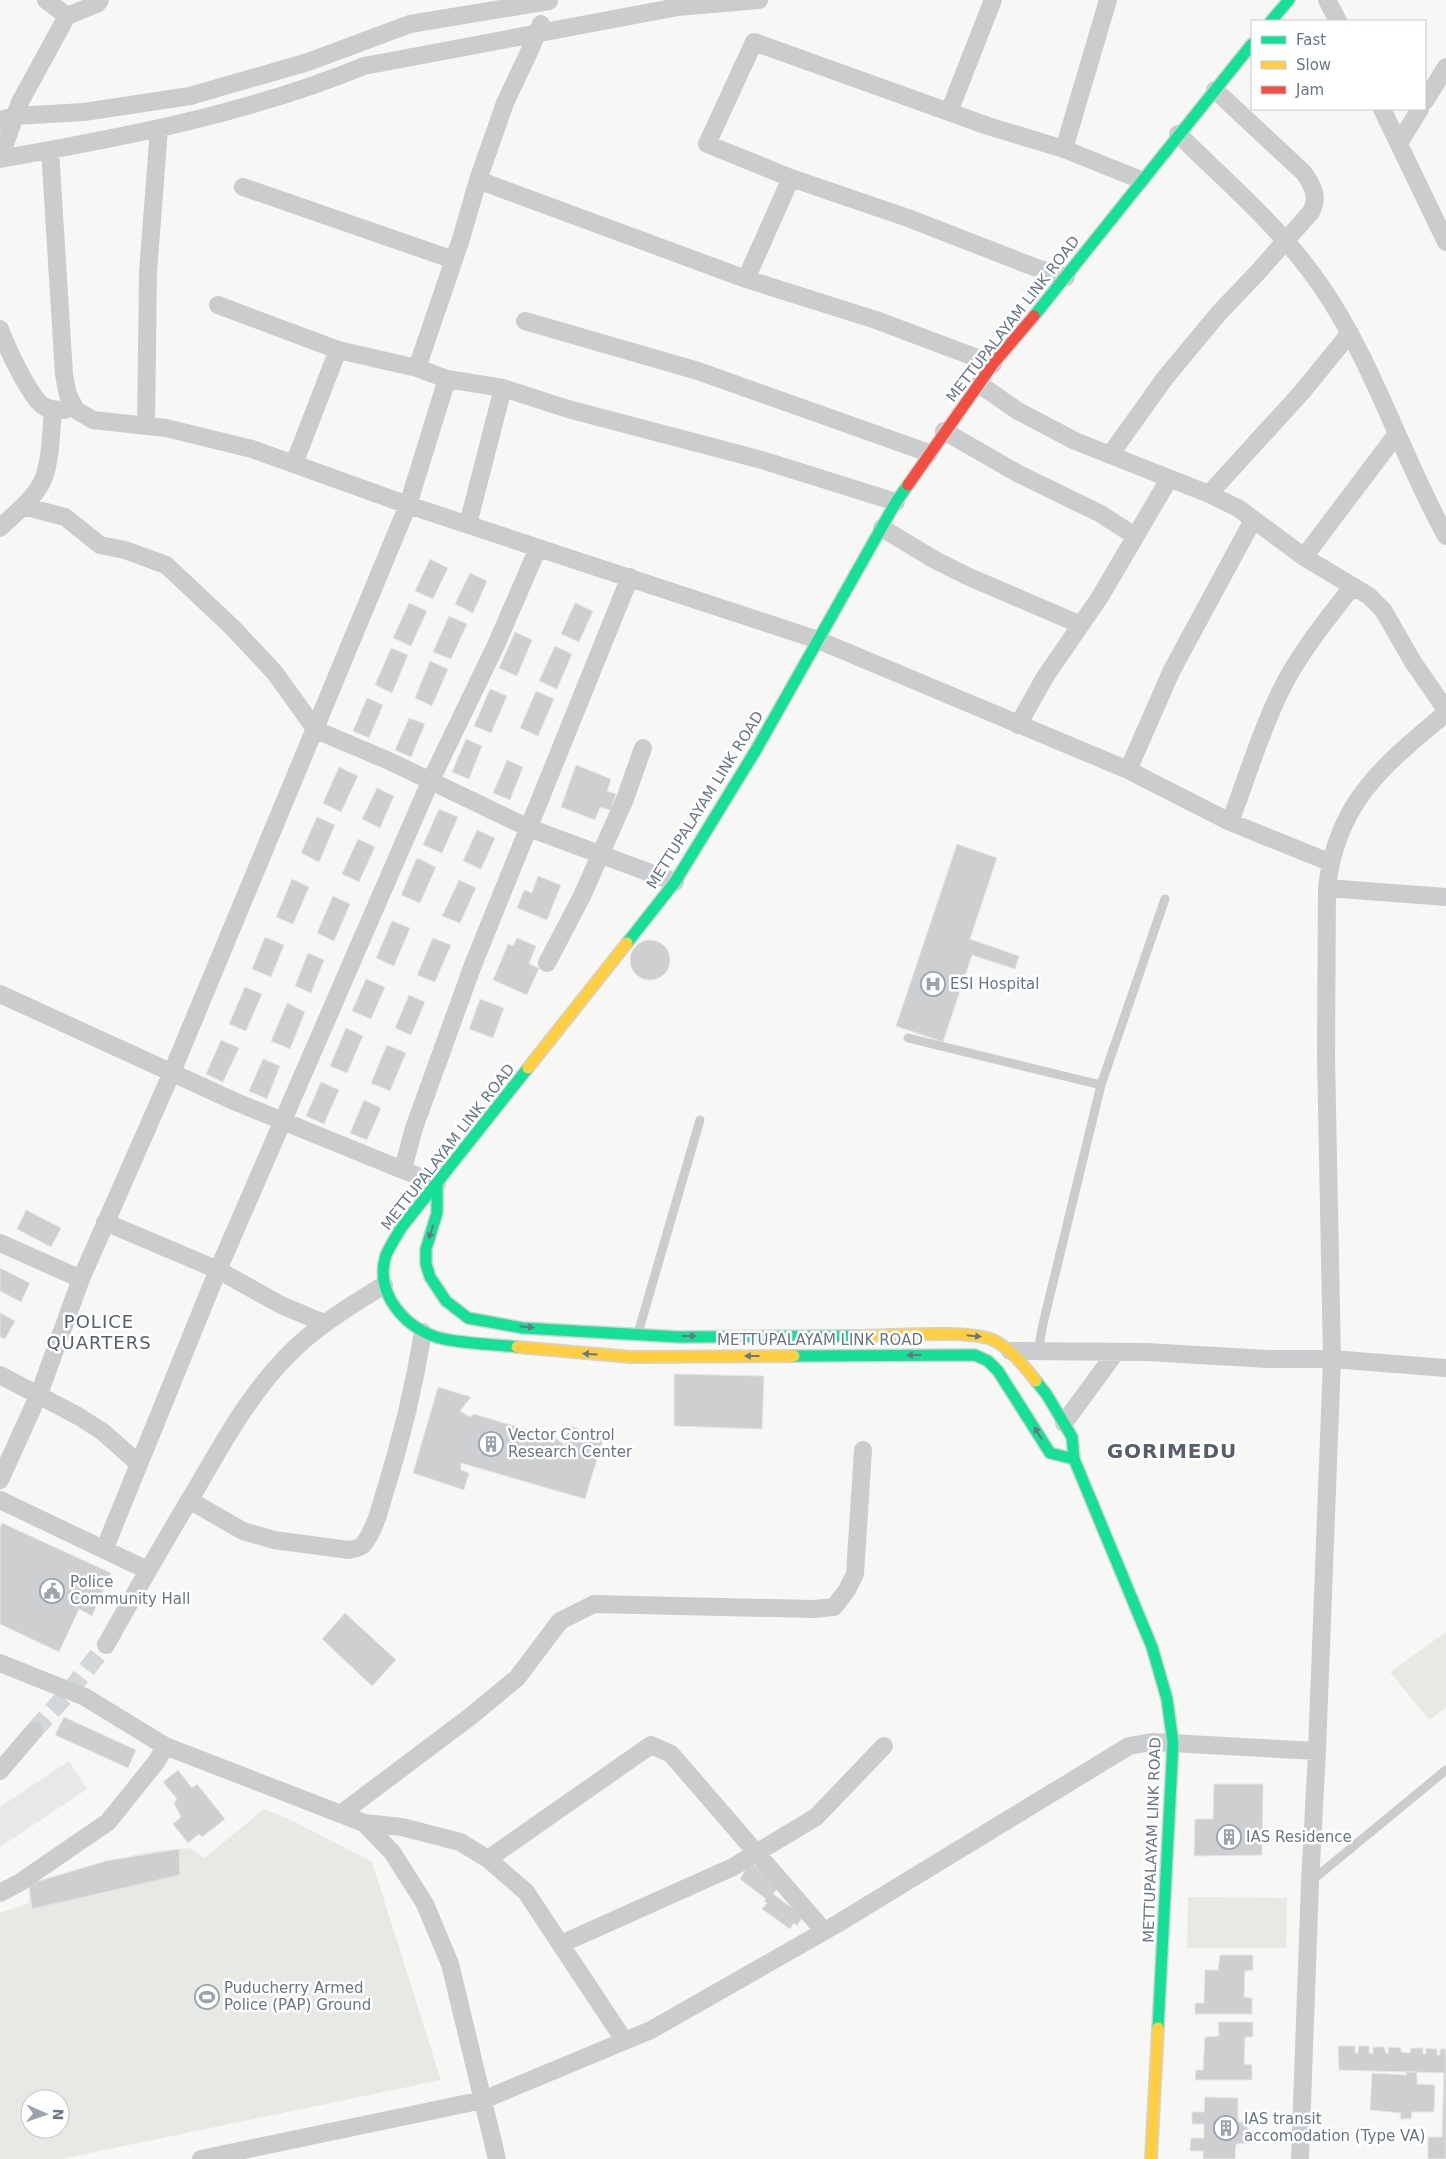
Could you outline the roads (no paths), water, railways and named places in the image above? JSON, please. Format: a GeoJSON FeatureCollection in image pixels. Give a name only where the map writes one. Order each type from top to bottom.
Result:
{"type":"FeatureCollection","features":[{"type":"Feature","properties":{"kind":"street"},"geometry":{"type":"LineString","coordinates":[[46,0],[67,16]]}},
{"type":"Feature","properties":{"kind":"street"},"geometry":{"type":"LineString","coordinates":[[100,0],[96,4],[67,16],[7,118],[0,159],[159,129],[274,100],[364,66],[678,7],[759,0]]}},
{"type":"Feature","properties":{"kind":"street"},"geometry":{"type":"LineString","coordinates":[[7,118],[84,112],[190,96],[308,62],[410,24],[550,0]]}},
{"type":"Feature","properties":{"kind":"street"},"geometry":{"type":"LineString","coordinates":[[417,368],[505,103],[530,50],[550,0]]}},
{"type":"Feature","properties":{"kind":"street"},"geometry":{"type":"LineString","coordinates":[[949,112],[994,0]]}},
{"type":"Feature","properties":{"kind":"street"},"geometry":{"type":"LineString","coordinates":[[1064,149],[1108,0]]}},
{"type":"Feature","properties":{"kind":"street"},"geometry":{"type":"LineString","coordinates":[[1272,20],[1289,0]]}},
{"type":"Feature","properties":{"kind":"street"},"geometry":{"type":"LineString","coordinates":[[1328,0],[1338,20]]}},
{"type":"Feature","properties":{"kind":"street"},"geometry":{"type":"LineString","coordinates":[[1066,277],[1034,267],[908,218],[790,178],[708,144],[754,42],[949,112],[1064,149],[1141,180]]}},
{"type":"Feature","properties":{"kind":"street","name":"METTUPALAYAM LINK ROAD"},"geometry":{"type":"LineString","coordinates":[[1151,2159],[1173,1743],[1167,1699],[1152,1647],[1074,1459],[1050,1453],[998,1370],[988,1361],[975,1355],[631,1356],[562,1352],[443,1340],[422,1332],[405,1319],[393,1305],[384,1285],[386,1256],[401,1228],[675,882],[756,750],[896,502],[944,431],[993,364],[1066,277],[1141,180],[1251,45]]}},
{"type":"Feature","properties":{"kind":"street"},"geometry":{"type":"LineString","coordinates":[[1426,99],[1446,67]]}},
{"type":"Feature","properties":{"kind":"street"},"geometry":{"type":"LineString","coordinates":[[1110,455],[1165,378],[1315,204],[1313,185],[1304,173],[1215,90]]}},
{"type":"Feature","properties":{"kind":"street"},"geometry":{"type":"LineString","coordinates":[[1382,110],[1445,238]]}},
{"type":"Feature","properties":{"kind":"street"},"geometry":{"type":"LineString","coordinates":[[1399,143],[1419,110]]}},
{"type":"Feature","properties":{"kind":"street"},"geometry":{"type":"LineString","coordinates":[[146,426],[148,272],[159,129]]}},
{"type":"Feature","properties":{"kind":"street"},"geometry":{"type":"LineString","coordinates":[[1178,134],[1305,263],[1322,287],[1350,333],[1396,435],[1446,536]]}},
{"type":"Feature","properties":{"kind":"street"},"geometry":{"type":"LineString","coordinates":[[50,150],[64,376],[68,395],[76,410]]}},
{"type":"Feature","properties":{"kind":"street"},"geometry":{"type":"LineString","coordinates":[[746,279],[790,178]]}},
{"type":"Feature","properties":{"kind":"street"},"geometry":{"type":"LineString","coordinates":[[478,180],[746,279],[876,320],[993,364]]}},
{"type":"Feature","properties":{"kind":"street"},"geometry":{"type":"LineString","coordinates":[[243,186],[454,260]]}},
{"type":"Feature","properties":{"kind":"street"},"geometry":{"type":"LineString","coordinates":[[218,305],[338,350],[417,368],[447,379],[503,388],[568,409],[762,460],[896,502]]}},
{"type":"Feature","properties":{"kind":"street"},"geometry":{"type":"LineString","coordinates":[[525,321],[698,371],[929,453]]}},
{"type":"Feature","properties":{"kind":"street"},"geometry":{"type":"LineString","coordinates":[[0,329],[10,354],[27,384],[42,405],[53,410],[76,410],[93,420],[146,426],[220,440],[408,505],[818,640],[1128,770],[1230,822],[1330,862]]}},
{"type":"Feature","properties":{"kind":"street"},"geometry":{"type":"LineString","coordinates":[[1209,494],[1295,400],[1350,333]]}},
{"type":"Feature","properties":{"kind":"street"},"geometry":{"type":"LineString","coordinates":[[294,464],[338,350]]}},
{"type":"Feature","properties":{"kind":"street"},"geometry":{"type":"LineString","coordinates":[[0,1480],[39,1394],[81,1279],[172,1072],[316,730],[408,505],[447,379]]}},
{"type":"Feature","properties":{"kind":"street"},"geometry":{"type":"LineString","coordinates":[[979,384],[1026,415],[1075,441],[1209,494],[1238,508],[1304,557],[1368,596],[1383,610],[1413,662],[1446,711],[1385,764],[1358,798],[1338,834],[1330,862],[1327,888],[1326,1057],[1332,1359],[1300,2159]]}},
{"type":"Feature","properties":{"kind":"street"},"geometry":{"type":"LineString","coordinates":[[468,524],[503,388]]}},
{"type":"Feature","properties":{"kind":"street"},"geometry":{"type":"LineString","coordinates":[[0,528],[23,506],[42,482],[50,447],[53,410]]}},
{"type":"Feature","properties":{"kind":"street"},"geometry":{"type":"LineString","coordinates":[[944,431],[1009,469],[1081,503],[1136,536]]}},
{"type":"Feature","properties":{"kind":"street"},"geometry":{"type":"LineString","coordinates":[[1304,557],[1396,435]]}},
{"type":"Feature","properties":{"kind":"street"},"geometry":{"type":"LineString","coordinates":[[1018,725],[1045,677],[1081,625],[1136,536],[1169,478]]}},
{"type":"Feature","properties":{"kind":"street"},"geometry":{"type":"LineString","coordinates":[[23,506],[65,517],[100,545],[125,550],[166,565],[232,627],[275,673],[316,730],[528,828],[675,882]]}},
{"type":"Feature","properties":{"kind":"street"},"geometry":{"type":"LineString","coordinates":[[1128,770],[1172,670],[1253,520]]}},
{"type":"Feature","properties":{"kind":"street"},"geometry":{"type":"LineString","coordinates":[[882,528],[966,576],[1081,625]]}},
{"type":"Feature","properties":{"kind":"street"},"geometry":{"type":"LineString","coordinates":[[104,1550],[218,1270],[430,782],[496,645],[538,548]]}},
{"type":"Feature","properties":{"kind":"street"},"geometry":{"type":"LineString","coordinates":[[403,1169],[414,1128],[473,965],[630,577]]}},
{"type":"Feature","properties":{"kind":"street"},"geometry":{"type":"LineString","coordinates":[[1230,822],[1281,689],[1309,643],[1353,586]]}},
{"type":"Feature","properties":{"kind":"street"},"geometry":{"type":"LineString","coordinates":[[547,963],[625,799],[643,748]]}},
{"type":"Feature","properties":{"kind":"street"},"geometry":{"type":"LineString","coordinates":[[1327,888],[1446,897]]}},
{"type":"Feature","properties":{"kind":"street"},"geometry":{"type":"LineString","coordinates":[[0,994],[236,1102],[437,1184],[437,1213],[426,1250],[426,1264],[430,1277],[446,1301],[468,1318],[523,1328],[679,1336],[975,1335],[994,1340],[1010,1351],[1042,1389],[1072,1437],[1074,1459]]}},
{"type":"Feature","properties":{"kind":"street"},"geometry":{"type":"LineString","coordinates":[[106,1222],[218,1270],[282,1305],[324,1323]]}},
{"type":"Feature","properties":{"kind":"street"},"geometry":{"type":"LineString","coordinates":[[0,1243],[81,1279]]}},
{"type":"Feature","properties":{"kind":"street"},"geometry":{"type":"LineString","coordinates":[[106,1645],[147,1570],[237,1419],[261,1386],[287,1355],[324,1323],[384,1285]]}},
{"type":"Feature","properties":{"kind":"street"},"geometry":{"type":"LineString","coordinates":[[189,1500],[243,1532],[274,1540],[349,1550],[361,1547],[369,1536],[378,1513],[404,1428],[415,1384],[422,1332]]}},
{"type":"Feature","properties":{"kind":"street"},"geometry":{"type":"LineString","coordinates":[[1010,1351],[1116,1352],[1268,1359],[1332,1359],[1446,1368]]}},
{"type":"Feature","properties":{"kind":"street"},"geometry":{"type":"LineString","coordinates":[[1064,1423],[1116,1352]]}},
{"type":"Feature","properties":{"kind":"street"},"geometry":{"type":"LineString","coordinates":[[0,1374],[39,1394],[103,1432],[139,1464]]}},
{"type":"Feature","properties":{"kind":"street"},"geometry":{"type":"LineString","coordinates":[[342,1813],[471,1716],[517,1678],[560,1621],[594,1604],[813,1609],[834,1607],[847,1590],[855,1574],[863,1450]]}},
{"type":"Feature","properties":{"kind":"street"},"geometry":{"type":"LineString","coordinates":[[0,1500],[147,1570]]}},
{"type":"Feature","properties":{"kind":"street"},"geometry":{"type":"LineString","coordinates":[[0,1662],[85,1696],[165,1746],[364,1823],[402,1827],[460,1842],[488,1859],[526,1892],[624,2040]]}},
{"type":"Feature","properties":{"kind":"street"},"geometry":{"type":"LineString","coordinates":[[0,1771],[34,1731]]}},
{"type":"Feature","properties":{"kind":"street"},"geometry":{"type":"LineString","coordinates":[[201,2159],[484,2100],[651,2030],[824,1931],[1129,1746],[1152,1742],[1317,1751]]}},
{"type":"Feature","properties":{"kind":"street"},"geometry":{"type":"LineString","coordinates":[[488,1859],[651,1745],[671,1754],[824,1931]]}},
{"type":"Feature","properties":{"kind":"street"},"geometry":{"type":"LineString","coordinates":[[0,1893],[19,1883],[108,1822],[157,1761],[165,1746]]}},
{"type":"Feature","properties":{"kind":"street"},"geometry":{"type":"LineString","coordinates":[[561,1944],[733,1867],[816,1817],[884,1746]]}},
{"type":"Feature","properties":{"kind":"street"},"geometry":{"type":"LineString","coordinates":[[364,1823],[392,1852],[425,1904],[450,1964],[497,2159]]}},
{"type":"Feature","properties":{"kind":"lane"},"geometry":{"type":"LineString","coordinates":[[1038,1351],[1042,1324],[1101,1086],[1164,899]]}},
{"type":"Feature","properties":{"kind":"lane"},"geometry":{"type":"LineString","coordinates":[[908,1038],[1101,1086]]}},
{"type":"Feature","properties":{"kind":"lane"},"geometry":{"type":"LineString","coordinates":[[638,1334],[700,1120]]}},
{"type":"Feature","properties":{"kind":"lane"},"geometry":{"type":"LineString","coordinates":[[1310,1883],[1446,1770]]}},
{"type":"Feature","properties":{"kind":"tunnel"},"geometry":{"type":"LineString","coordinates":[[34,1731],[67,1694],[106,1645]]}},
{"type":"Feature","properties":{"kind":"place","name":"ESI Hospital"},"geometry":{"type":"Point","coordinates":[933,984]}},
{"type":"Feature","properties":{"kind":"place","name":"Vector Control Research Center"},"geometry":{"type":"Point","coordinates":[491,1444]}},
{"type":"Feature","properties":{"kind":"place","name":"Police Community Hall"},"geometry":{"type":"Point","coordinates":[52,1591]}},
{"type":"Feature","properties":{"kind":"place","name":"IAS Residence"},"geometry":{"type":"Point","coordinates":[1229,1837]}},
{"type":"Feature","properties":{"kind":"place","name":"Puducherry Armed Police (PAP) Ground"},"geometry":{"type":"Point","coordinates":[207,1997]}},
{"type":"Feature","properties":{"kind":"place","name":"IAS transit accomodation (Type VA)"},"geometry":{"type":"Point","coordinates":[1226,2128]}},
{"type":"Feature","properties":{"kind":"district","name":"POLICE QUARTERS"},"geometry":{"type":"Point","coordinates":[99,1332]}},
{"type":"Feature","properties":{"kind":"district","name":"GORIMEDU"},"geometry":{"type":"Point","coordinates":[1172,1451]}}]}
